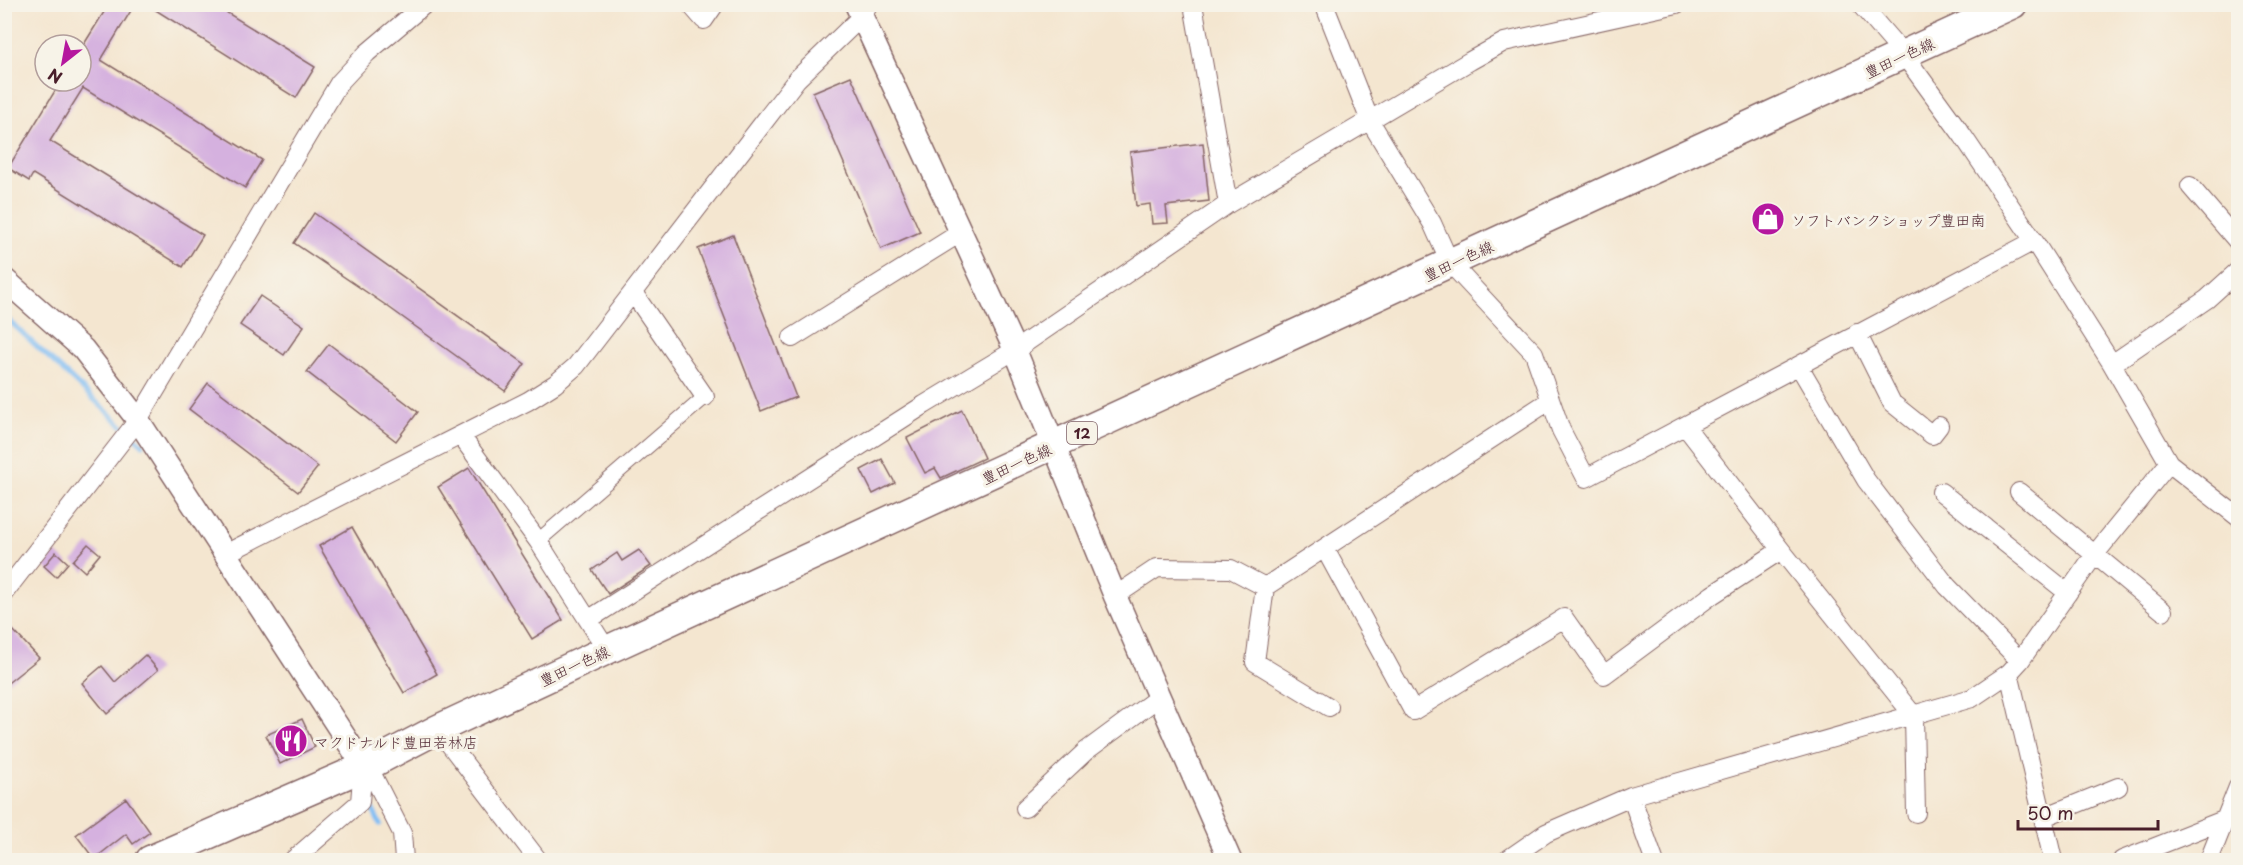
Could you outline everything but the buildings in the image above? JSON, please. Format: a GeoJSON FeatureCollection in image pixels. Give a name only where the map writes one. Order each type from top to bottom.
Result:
{"type":"FeatureCollection","features":[{"type":"Feature","properties":{"kind":"main road","name":"豊田一色線"},"geometry":{"type":"LineString","coordinates":[[150,861],[365,765],[607,650],[2013,4]]}},
{"type":"Feature","properties":{"kind":"street"},"geometry":{"type":"LineString","coordinates":[[4,593],[138,420],[339,83],[367,53],[425,4]]}},
{"type":"Feature","properties":{"kind":"street"},"geometry":{"type":"LineString","coordinates":[[690,4],[704,20],[715,4]]}},
{"type":"Feature","properties":{"kind":"street"},"geometry":{"type":"LineString","coordinates":[[1193,4],[1228,204]]}},
{"type":"Feature","properties":{"kind":"street"},"geometry":{"type":"LineString","coordinates":[[1323,4],[1370,121],[1432,223],[1450,263],[1534,353],[1561,430],[1586,478],[2034,241]]}},
{"type":"Feature","properties":{"kind":"street"},"geometry":{"type":"LineString","coordinates":[[588,620],[924,405],[1015,350],[1228,204],[1504,42],[1677,4]]}},
{"type":"Feature","properties":{"kind":"street"},"geometry":{"type":"LineString","coordinates":[[1860,4],[1904,55],[2034,241],[2112,364],[2169,463],[2238,517]]}},
{"type":"Feature","properties":{"kind":"street"},"geometry":{"type":"LineString","coordinates":[[227,553],[461,436],[555,384],[576,366],[634,294],[797,79],[862,9],[960,233],[1015,350],[1115,596],[1230,861]]}},
{"type":"Feature","properties":{"kind":"street"},"geometry":{"type":"LineString","coordinates":[[2190,186],[2238,242]]}},
{"type":"Feature","properties":{"kind":"street"},"geometry":{"type":"LineString","coordinates":[[792,338],[960,233]]}},
{"type":"Feature","properties":{"kind":"street"},"geometry":{"type":"LineString","coordinates":[[2112,364],[2207,299],[2238,271]]}},
{"type":"Feature","properties":{"kind":"street"},"geometry":{"type":"LineString","coordinates":[[4,279],[83,349],[138,420],[365,765],[402,833],[404,861]]}},
{"type":"Feature","properties":{"kind":"street"},"geometry":{"type":"LineString","coordinates":[[538,541],[705,397],[634,294]]}},
{"type":"Feature","properties":{"kind":"street"},"geometry":{"type":"LineString","coordinates":[[1857,333],[1892,402],[1932,435],[1939,426]]}},
{"type":"Feature","properties":{"kind":"street"},"geometry":{"type":"LineString","coordinates":[[1799,366],[1866,480],[1947,586],[2015,667],[2053,861]]}},
{"type":"Feature","properties":{"kind":"street"},"geometry":{"type":"LineString","coordinates":[[1265,587],[1549,401]]}},
{"type":"Feature","properties":{"kind":"street"},"geometry":{"type":"LineString","coordinates":[[1685,426],[1780,550],[1914,716],[1916,813]]}},
{"type":"Feature","properties":{"kind":"street"},"geometry":{"type":"LineString","coordinates":[[461,436],[538,541],[607,650]]}},
{"type":"Feature","properties":{"kind":"street"},"geometry":{"type":"LineString","coordinates":[[1507,861],[1546,832],[1631,796],[1972,698],[2015,667],[2095,554],[2169,463]]}},
{"type":"Feature","properties":{"kind":"street"},"geometry":{"type":"LineString","coordinates":[[1941,492],[2068,593]]}},
{"type":"Feature","properties":{"kind":"street"},"geometry":{"type":"LineString","coordinates":[[2019,492],[2163,610]]}},
{"type":"Feature","properties":{"kind":"street"},"geometry":{"type":"LineString","coordinates":[[1325,549],[1413,711],[1564,618],[1604,675],[1712,594],[1780,550]]}},
{"type":"Feature","properties":{"kind":"street"},"geometry":{"type":"LineString","coordinates":[[1115,596],[1157,568],[1231,569],[1265,587]]}},
{"type":"Feature","properties":{"kind":"street"},"geometry":{"type":"LineString","coordinates":[[1265,587],[1255,662],[1329,707]]}},
{"type":"Feature","properties":{"kind":"street"},"geometry":{"type":"LineString","coordinates":[[1025,808],[1086,751],[1159,697]]}},
{"type":"Feature","properties":{"kind":"street"},"geometry":{"type":"LineString","coordinates":[[438,729],[538,861]]}},
{"type":"Feature","properties":{"kind":"street"},"geometry":{"type":"LineString","coordinates":[[293,861],[360,802],[365,765]]}},
{"type":"Feature","properties":{"kind":"street"},"geometry":{"type":"LineString","coordinates":[[2044,817],[2118,787]]}},
{"type":"Feature","properties":{"kind":"street"},"geometry":{"type":"LineString","coordinates":[[2209,861],[2238,787]]}},
{"type":"Feature","properties":{"kind":"street"},"geometry":{"type":"LineString","coordinates":[[1631,796],[1654,861]]}},
{"type":"Feature","properties":{"kind":"street"},"geometry":{"type":"LineString","coordinates":[[2122,861],[2226,819]]}},
{"type":"Feature","properties":{"kind":"waterway"},"geometry":{"type":"LineString","coordinates":[[4,316],[143,445]]}},
{"type":"Feature","properties":{"kind":"waterway"},"geometry":{"type":"LineString","coordinates":[[367,799],[380,824]]}},
{"type":"Feature","properties":{"kind":"place","name":"ソフトバンクショップ豊田南"},"geometry":{"type":"Point","coordinates":[1768,219]}},
{"type":"Feature","properties":{"kind":"place","name":"マクドナルド豊田若林店"},"geometry":{"type":"Point","coordinates":[291,741]}}]}
